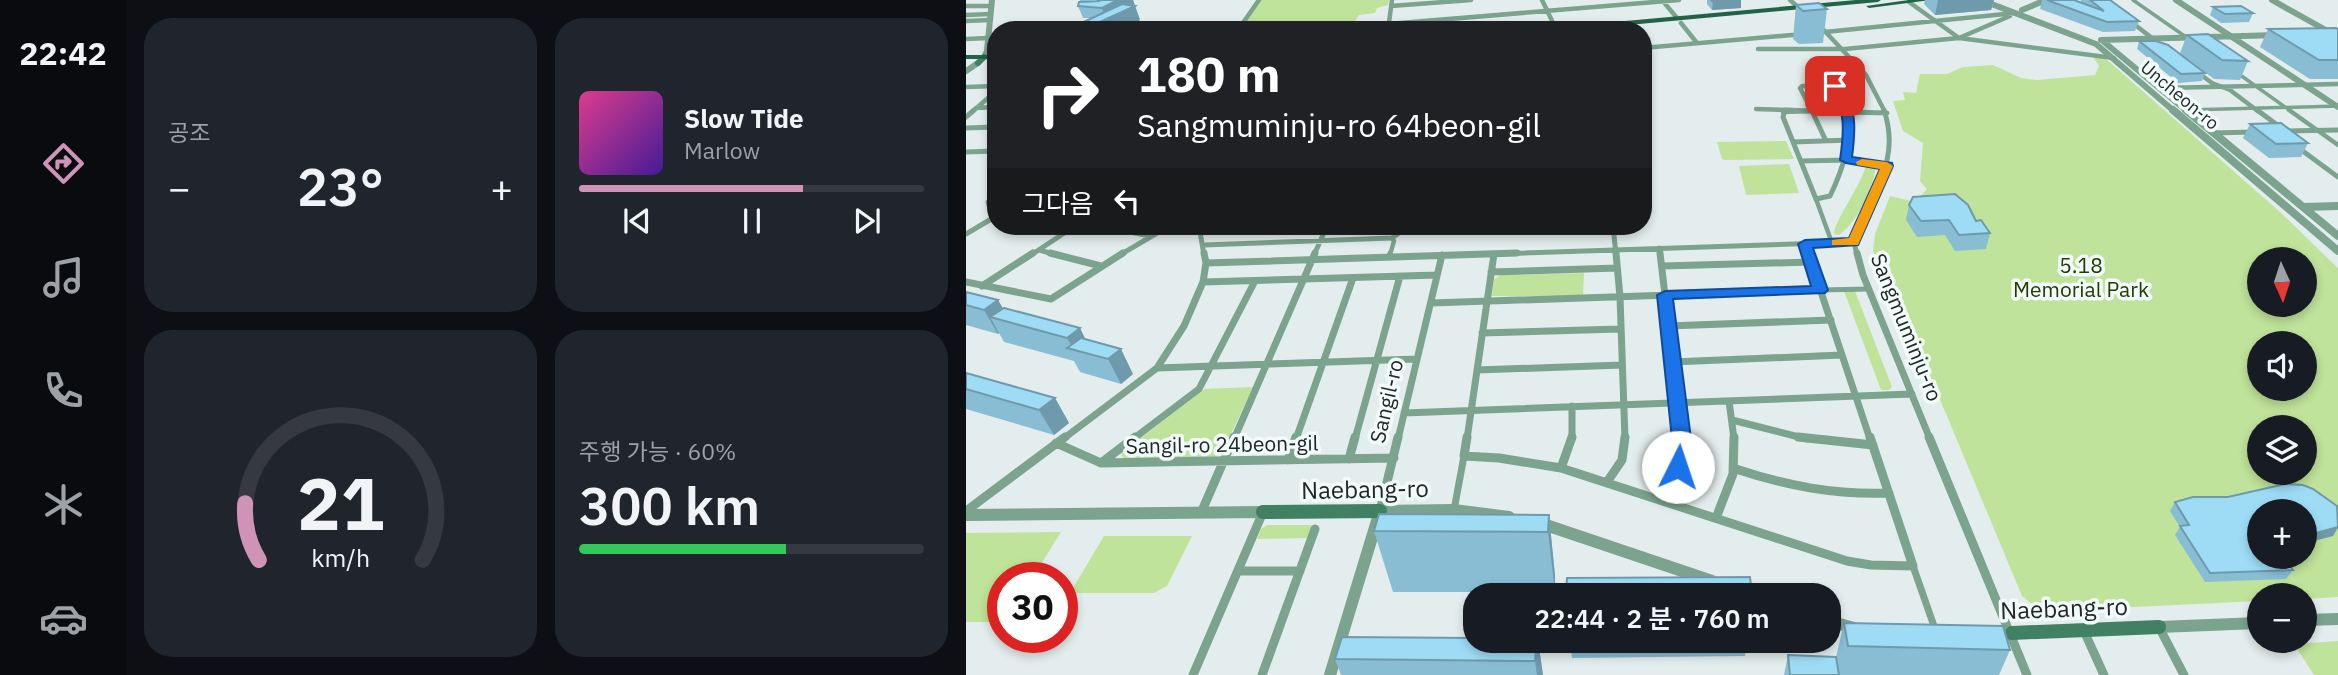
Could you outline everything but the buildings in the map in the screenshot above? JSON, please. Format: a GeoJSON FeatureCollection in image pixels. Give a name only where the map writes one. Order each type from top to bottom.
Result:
{"type":"FeatureCollection","features":[{"type":"Feature","properties":{"kind":"main road"},"geometry":{"type":"LineString","coordinates":[[1652,25],[1878,0]]}},
{"type":"Feature","properties":{"kind":"main road"},"geometry":{"type":"LineString","coordinates":[[1652,23],[1928,0]]}},
{"type":"Feature","properties":{"kind":"main road"},"geometry":{"type":"LineString","coordinates":[[966,57],[987,61]]}},
{"type":"Feature","properties":{"kind":"main road"},"geometry":{"type":"LineString","coordinates":[[966,63],[987,59]]}},
{"type":"Feature","properties":{"kind":"main road","name":"Naebang-ro"},"geometry":{"type":"LineString","coordinates":[[1263,512],[1380,511]]}},
{"type":"Feature","properties":{"kind":"main road","name":"Naebang-ro"},"geometry":{"type":"LineString","coordinates":[[2012,633],[2159,627]]}},
{"type":"Feature","properties":{"kind":"street"},"geometry":{"type":"LineString","coordinates":[[1244,21],[1259,0]]}},
{"type":"Feature","properties":{"kind":"street"},"geometry":{"type":"LineString","coordinates":[[1389,21],[1392,3],[1471,0]]}},
{"type":"Feature","properties":{"kind":"street"},"geometry":{"type":"LineString","coordinates":[[1542,0],[1552,21]]}},
{"type":"Feature","properties":{"kind":"street"},"geometry":{"type":"LineString","coordinates":[[1421,21],[1679,0]]}},
{"type":"Feature","properties":{"kind":"street"},"geometry":{"type":"LineString","coordinates":[[1790,0],[1798,7]]}},
{"type":"Feature","properties":{"kind":"street","name":"Uncheon-ro"},"geometry":{"type":"LineString","coordinates":[[1981,0],[2019,11]]}},
{"type":"Feature","properties":{"kind":"street","name":"Uncheon-ro"},"geometry":{"type":"LineString","coordinates":[[1992,0],[2098,42],[2162,88],[2212,133],[2338,236]]}},
{"type":"Feature","properties":{"kind":"street"},"geometry":{"type":"LineString","coordinates":[[2133,0],[2186,37]]}},
{"type":"Feature","properties":{"kind":"street"},"geometry":{"type":"LineString","coordinates":[[2176,0],[2338,106]]}},
{"type":"Feature","properties":{"kind":"street"},"geometry":{"type":"LineString","coordinates":[[2272,0],[2337,36]]}},
{"type":"Feature","properties":{"kind":"street"},"geometry":{"type":"LineString","coordinates":[[1455,1],[1459,18]]}},
{"type":"Feature","properties":{"kind":"street"},"geometry":{"type":"LineString","coordinates":[[1663,1],[1698,43]]}},
{"type":"Feature","properties":{"kind":"street"},"geometry":{"type":"LineString","coordinates":[[1959,38],[2047,1]]}},
{"type":"Feature","properties":{"kind":"street"},"geometry":{"type":"LineString","coordinates":[[1909,2],[1959,38]]}},
{"type":"Feature","properties":{"kind":"street"},"geometry":{"type":"LineString","coordinates":[[966,6],[992,3],[990,21]]}},
{"type":"Feature","properties":{"kind":"street"},"geometry":{"type":"LineString","coordinates":[[1431,3],[1432,20]]}},
{"type":"Feature","properties":{"kind":"street"},"geometry":{"type":"LineString","coordinates":[[1652,47],[2019,11]]}},
{"type":"Feature","properties":{"kind":"street"},"geometry":{"type":"LineString","coordinates":[[2121,14],[2167,49]]}},
{"type":"Feature","properties":{"kind":"street"},"geometry":{"type":"LineString","coordinates":[[966,15],[990,17]]}},
{"type":"Feature","properties":{"kind":"street"},"geometry":{"type":"LineString","coordinates":[[966,21],[990,17]]}},
{"type":"Feature","properties":{"kind":"street","name":"Sangmuminju-ro"},"geometry":{"type":"LineString","coordinates":[[1811,18],[1845,49],[1868,77],[1887,113],[1891,149],[1887,166],[1854,242],[1869,289],[2027,675]]}},
{"type":"Feature","properties":{"kind":"street"},"geometry":{"type":"LineString","coordinates":[[2312,34],[2337,36]]}},
{"type":"Feature","properties":{"kind":"street"},"geometry":{"type":"LineString","coordinates":[[2319,38],[2337,36]]}},
{"type":"Feature","properties":{"kind":"street"},"geometry":{"type":"LineString","coordinates":[[2098,42],[2186,37],[2233,38]]}},
{"type":"Feature","properties":{"kind":"street"},"geometry":{"type":"LineString","coordinates":[[2154,39],[2288,37]]}},
{"type":"Feature","properties":{"kind":"street"},"geometry":{"type":"LineString","coordinates":[[966,39],[987,38]]}},
{"type":"Feature","properties":{"kind":"street"},"geometry":{"type":"LineString","coordinates":[[1758,49],[1845,49],[1959,38],[2115,58]]}},
{"type":"Feature","properties":{"kind":"street"},"geometry":{"type":"LineString","coordinates":[[966,71],[981,60],[987,41]]}},
{"type":"Feature","properties":{"kind":"street","name":"Uncheon-ro"},"geometry":{"type":"LineString","coordinates":[[2098,42],[2338,250]]}},
{"type":"Feature","properties":{"kind":"street"},"geometry":{"type":"LineString","coordinates":[[1682,45],[1684,52]]}},
{"type":"Feature","properties":{"kind":"street"},"geometry":{"type":"LineString","coordinates":[[2190,66],[2281,127],[2283,134]]}},
{"type":"Feature","properties":{"kind":"street"},"geometry":{"type":"LineString","coordinates":[[2234,71],[2338,145]]}},
{"type":"Feature","properties":{"kind":"street"},"geometry":{"type":"LineString","coordinates":[[2162,88],[2338,84]]}},
{"type":"Feature","properties":{"kind":"street"},"geometry":{"type":"LineString","coordinates":[[1816,199],[1830,195],[1846,160],[1850,140],[1847,112],[1838,87],[1802,86],[1802,93],[1826,141]]}},
{"type":"Feature","properties":{"kind":"street"},"geometry":{"type":"LineString","coordinates":[[966,87],[987,88]]}},
{"type":"Feature","properties":{"kind":"street"},"geometry":{"type":"LineString","coordinates":[[966,117],[987,97]]}},
{"type":"Feature","properties":{"kind":"street"},"geometry":{"type":"LineString","coordinates":[[2187,110],[2338,106]]}},
{"type":"Feature","properties":{"kind":"street"},"geometry":{"type":"LineString","coordinates":[[976,108],[987,107]]}},
{"type":"Feature","properties":{"kind":"street"},"geometry":{"type":"LineString","coordinates":[[1756,109],[1887,113]]}},
{"type":"Feature","properties":{"kind":"street"},"geometry":{"type":"LineString","coordinates":[[1785,110],[1783,117],[1832,243]]}},
{"type":"Feature","properties":{"kind":"street"},"geometry":{"type":"LineString","coordinates":[[966,128],[987,127]]}},
{"type":"Feature","properties":{"kind":"street"},"geometry":{"type":"LineString","coordinates":[[2268,131],[2283,134],[2338,130]]}},
{"type":"Feature","properties":{"kind":"street"},"geometry":{"type":"LineString","coordinates":[[2212,133],[2254,132]]}},
{"type":"Feature","properties":{"kind":"street"},"geometry":{"type":"LineString","coordinates":[[1793,142],[1850,140]]}},
{"type":"Feature","properties":{"kind":"street"},"geometry":{"type":"LineString","coordinates":[[2294,144],[2338,177]]}},
{"type":"Feature","properties":{"kind":"street"},"geometry":{"type":"LineString","coordinates":[[966,152],[987,151]]}},
{"type":"Feature","properties":{"kind":"street"},"geometry":{"type":"LineString","coordinates":[[1801,161],[1846,160],[1887,166]]}},
{"type":"Feature","properties":{"kind":"street"},"geometry":{"type":"LineString","coordinates":[[2290,208],[2338,206]]}},
{"type":"Feature","properties":{"kind":"street"},"geometry":{"type":"LineString","coordinates":[[966,234],[987,222]]}},
{"type":"Feature","properties":{"kind":"street"},"geometry":{"type":"LineString","coordinates":[[982,286],[1062,235]]}},
{"type":"Feature","properties":{"kind":"street"},"geometry":{"type":"LineString","coordinates":[[1141,235],[1150,237]]}},
{"type":"Feature","properties":{"kind":"street"},"geometry":{"type":"LineString","coordinates":[[966,282],[1051,299],[1153,235]]}},
{"type":"Feature","properties":{"kind":"street"},"geometry":{"type":"LineString","coordinates":[[966,513],[1157,368],[1184,326],[1203,282],[1206,263],[1201,235]]}},
{"type":"Feature","properties":{"kind":"street"},"geometry":{"type":"LineString","coordinates":[[1201,513],[1323,235]]}},
{"type":"Feature","properties":{"kind":"street"},"geometry":{"type":"LineString","coordinates":[[1204,245],[1392,238],[1396,235]]}},
{"type":"Feature","properties":{"kind":"street"},"geometry":{"type":"LineString","coordinates":[[1607,482],[1622,460],[1625,442],[1620,297],[1614,235]]}},
{"type":"Feature","properties":{"kind":"street"},"geometry":{"type":"LineString","coordinates":[[1390,257],[1394,241],[1392,238]]}},
{"type":"Feature","properties":{"kind":"street"},"geometry":{"type":"LineString","coordinates":[[1206,263],[1854,242]]}},
{"type":"Feature","properties":{"kind":"street"},"geometry":{"type":"LineString","coordinates":[[1805,244],[1937,635]]}},
{"type":"Feature","properties":{"kind":"street"},"geometry":{"type":"LineString","coordinates":[[1659,248],[1681,455],[1664,501]]}},
{"type":"Feature","properties":{"kind":"street"},"geometry":{"type":"LineString","coordinates":[[1039,250],[1101,266]]}},
{"type":"Feature","properties":{"kind":"street"},"geometry":{"type":"LineString","coordinates":[[1454,510],[1494,254]]}},
{"type":"Feature","properties":{"kind":"street","name":"Sangil-ro"},"geometry":{"type":"LineString","coordinates":[[1330,675],[1380,511],[1442,255]]}},
{"type":"Feature","properties":{"kind":"street"},"geometry":{"type":"LineString","coordinates":[[1662,266],[1811,262]]}},
{"type":"Feature","properties":{"kind":"street"},"geometry":{"type":"LineString","coordinates":[[1491,272],[1617,268]]}},
{"type":"Feature","properties":{"kind":"street"},"geometry":{"type":"LineString","coordinates":[[1203,282],[1437,275]]}},
{"type":"Feature","properties":{"kind":"street"},"geometry":{"type":"LineString","coordinates":[[1349,459],[1401,276]]}},
{"type":"Feature","properties":{"kind":"street"},"geometry":{"type":"LineString","coordinates":[[1288,460],[1353,278]]}},
{"type":"Feature","properties":{"kind":"street"},"geometry":{"type":"LineString","coordinates":[[1101,463],[1199,389],[1255,281]]}},
{"type":"Feature","properties":{"kind":"street"},"geometry":{"type":"LineString","coordinates":[[1431,303],[1869,289]]}},
{"type":"Feature","properties":{"kind":"street"},"geometry":{"type":"LineString","coordinates":[[1668,326],[1831,320]]}},
{"type":"Feature","properties":{"kind":"street"},"geometry":{"type":"LineString","coordinates":[[1482,333],[1620,329]]}},
{"type":"Feature","properties":{"kind":"street"},"geometry":{"type":"LineString","coordinates":[[1672,362],[1842,355]]}},
{"type":"Feature","properties":{"kind":"street"},"geometry":{"type":"LineString","coordinates":[[1157,368],[1417,359]]}},
{"type":"Feature","properties":{"kind":"street"},"geometry":{"type":"LineString","coordinates":[[1477,370],[1622,365]]}},
{"type":"Feature","properties":{"kind":"street"},"geometry":{"type":"LineString","coordinates":[[1404,413],[1912,394]]}},
{"type":"Feature","properties":{"kind":"street"},"geometry":{"type":"LineString","coordinates":[[1716,518],[1730,491],[1736,469],[1729,401]]}},
{"type":"Feature","properties":{"kind":"street"},"geometry":{"type":"LineString","coordinates":[[1561,468],[1572,438],[1572,407]]}},
{"type":"Feature","properties":{"kind":"street"},"geometry":{"type":"LineString","coordinates":[[1732,420],[1808,441],[1837,445],[1872,444]]}},
{"type":"Feature","properties":{"kind":"street","name":"Sangil-ro 24beon-gil"},"geometry":{"type":"LineString","coordinates":[[1056,443],[1101,463],[1394,458]]}},
{"type":"Feature","properties":{"kind":"street"},"geometry":{"type":"LineString","coordinates":[[1464,456],[1499,458],[1561,468],[1847,561],[1913,566]]}},
{"type":"Feature","properties":{"kind":"street"},"geometry":{"type":"LineString","coordinates":[[1736,469],[1801,489],[1851,495],[1889,493]]}},
{"type":"Feature","properties":{"kind":"street","name":"Naebang-ro"},"geometry":{"type":"LineString","coordinates":[[1380,511],[1454,510],[1532,521],[1716,583]]}},
{"type":"Feature","properties":{"kind":"street"},"geometry":{"type":"LineString","coordinates":[[1192,675],[1263,512]]}},
{"type":"Feature","properties":{"kind":"street","name":"Naebang-ro"},"geometry":{"type":"LineString","coordinates":[[966,513],[1263,512]]}},
{"type":"Feature","properties":{"kind":"street"},"geometry":{"type":"LineString","coordinates":[[1262,675],[1315,529]]}},
{"type":"Feature","properties":{"kind":"street"},"geometry":{"type":"LineString","coordinates":[[1239,571],[1300,571]]}},
{"type":"Feature","properties":{"kind":"street"},"geometry":{"type":"LineString","coordinates":[[2317,619],[2338,618]]}},
{"type":"Feature","properties":{"kind":"street"},"geometry":{"type":"LineString","coordinates":[[1841,623],[1869,629]]}},
{"type":"Feature","properties":{"kind":"street","name":"Naebang-ro"},"geometry":{"type":"LineString","coordinates":[[2159,627],[2247,623]]}},
{"type":"Feature","properties":{"kind":"street"},"geometry":{"type":"LineString","coordinates":[[2159,627],[2184,675]]}},
{"type":"Feature","properties":{"kind":"street"},"geometry":{"type":"LineString","coordinates":[[2084,631],[2104,675]]}},
{"type":"Feature","properties":{"kind":"street","name":"Naebang-ro"},"geometry":{"type":"LineString","coordinates":[[1990,634],[2012,633]]}},
{"type":"Feature","properties":{"kind":"green space"},"geometry":{"type":"Polygon","coordinates":[[[1261,0],[1389,0],[1388,5],[1377,8],[1375,13],[1359,15],[1355,21],[1245,21],[1261,0]]]}},
{"type":"Feature","properties":{"kind":"green space","name":"5.18 Memorial Park"},"geometry":{"type":"Polygon","coordinates":[[[2093,57],[2105,58],[2316,247],[2247,247],[2247,317],[2317,317],[2317,248],[2338,268],[2338,597],[2317,598],[2317,583],[2247,583],[2247,602],[2051,611],[2033,605],[2022,596],[1919,349],[1885,282],[1873,251],[1875,234],[1890,196],[1915,202],[1927,189],[1920,181],[1923,143],[1903,131],[1893,101],[1905,100],[1903,92],[1916,93],[1920,74],[1947,74],[1963,67],[1993,65],[2021,78],[2037,80],[2095,75],[2099,66],[2093,57]]]}},
{"type":"Feature","properties":{"kind":"green space"},"geometry":{"type":"Polygon","coordinates":[[[1786,141],[1794,159],[1725,160],[1722,159],[1717,142],[1786,141]]]}},
{"type":"Feature","properties":{"kind":"green space"},"geometry":{"type":"Polygon","coordinates":[[[1789,164],[1799,193],[1746,195],[1739,166],[1789,164]]]}},
{"type":"Feature","properties":{"kind":"green space"},"geometry":{"type":"Polygon","coordinates":[[[1866,165],[1876,166],[1864,204],[1846,229],[1839,235],[1834,234],[1838,221],[1866,165]]]}},
{"type":"Feature","properties":{"kind":"green space"},"geometry":{"type":"Polygon","coordinates":[[[1584,273],[1583,296],[1492,296],[1494,279],[1501,275],[1584,273]]]}},
{"type":"Feature","properties":{"kind":"green space"},"geometry":{"type":"Polygon","coordinates":[[[1844,291],[1855,291],[1892,387],[1889,390],[1881,390],[1844,291]]]}},
{"type":"Feature","properties":{"kind":"green space"},"geometry":{"type":"Polygon","coordinates":[[[1253,387],[1222,453],[1214,458],[1124,460],[1121,453],[1205,389],[1253,387]]]}},
{"type":"Feature","properties":{"kind":"green space"},"geometry":{"type":"Polygon","coordinates":[[[1267,525],[1313,525],[1308,538],[1257,539],[1261,529],[1267,525]]]}},
{"type":"Feature","properties":{"kind":"green space"},"geometry":{"type":"Polygon","coordinates":[[[1061,532],[1042,562],[987,562],[987,622],[966,622],[966,533],[1061,532]]]}},
{"type":"Feature","properties":{"kind":"green space"},"geometry":{"type":"Polygon","coordinates":[[[1104,536],[1192,536],[1167,586],[1154,593],[1078,593],[1078,580],[1104,536]]]}},
{"type":"Feature","properties":{"kind":"green space"},"geometry":{"type":"Polygon","coordinates":[[[2338,641],[2338,675],[2314,675],[2300,653],[2317,653],[2317,642],[2338,641]]]}},
{"type":"Feature","properties":{"kind":"slow traffic"},"geometry":{"type":"LineString","coordinates":[[1837,243],[1854,242],[1887,166],[1862,162]]}},
{"type":"Feature","properties":{"kind":"route"},"geometry":{"type":"LineString","coordinates":[[1678,467],[1682,439],[1665,295],[1820,290],[1805,244],[1854,242],[1859,226],[1882,181],[1887,166],[1846,160],[1851,127],[1843,97],[1835,86]]}}]}
